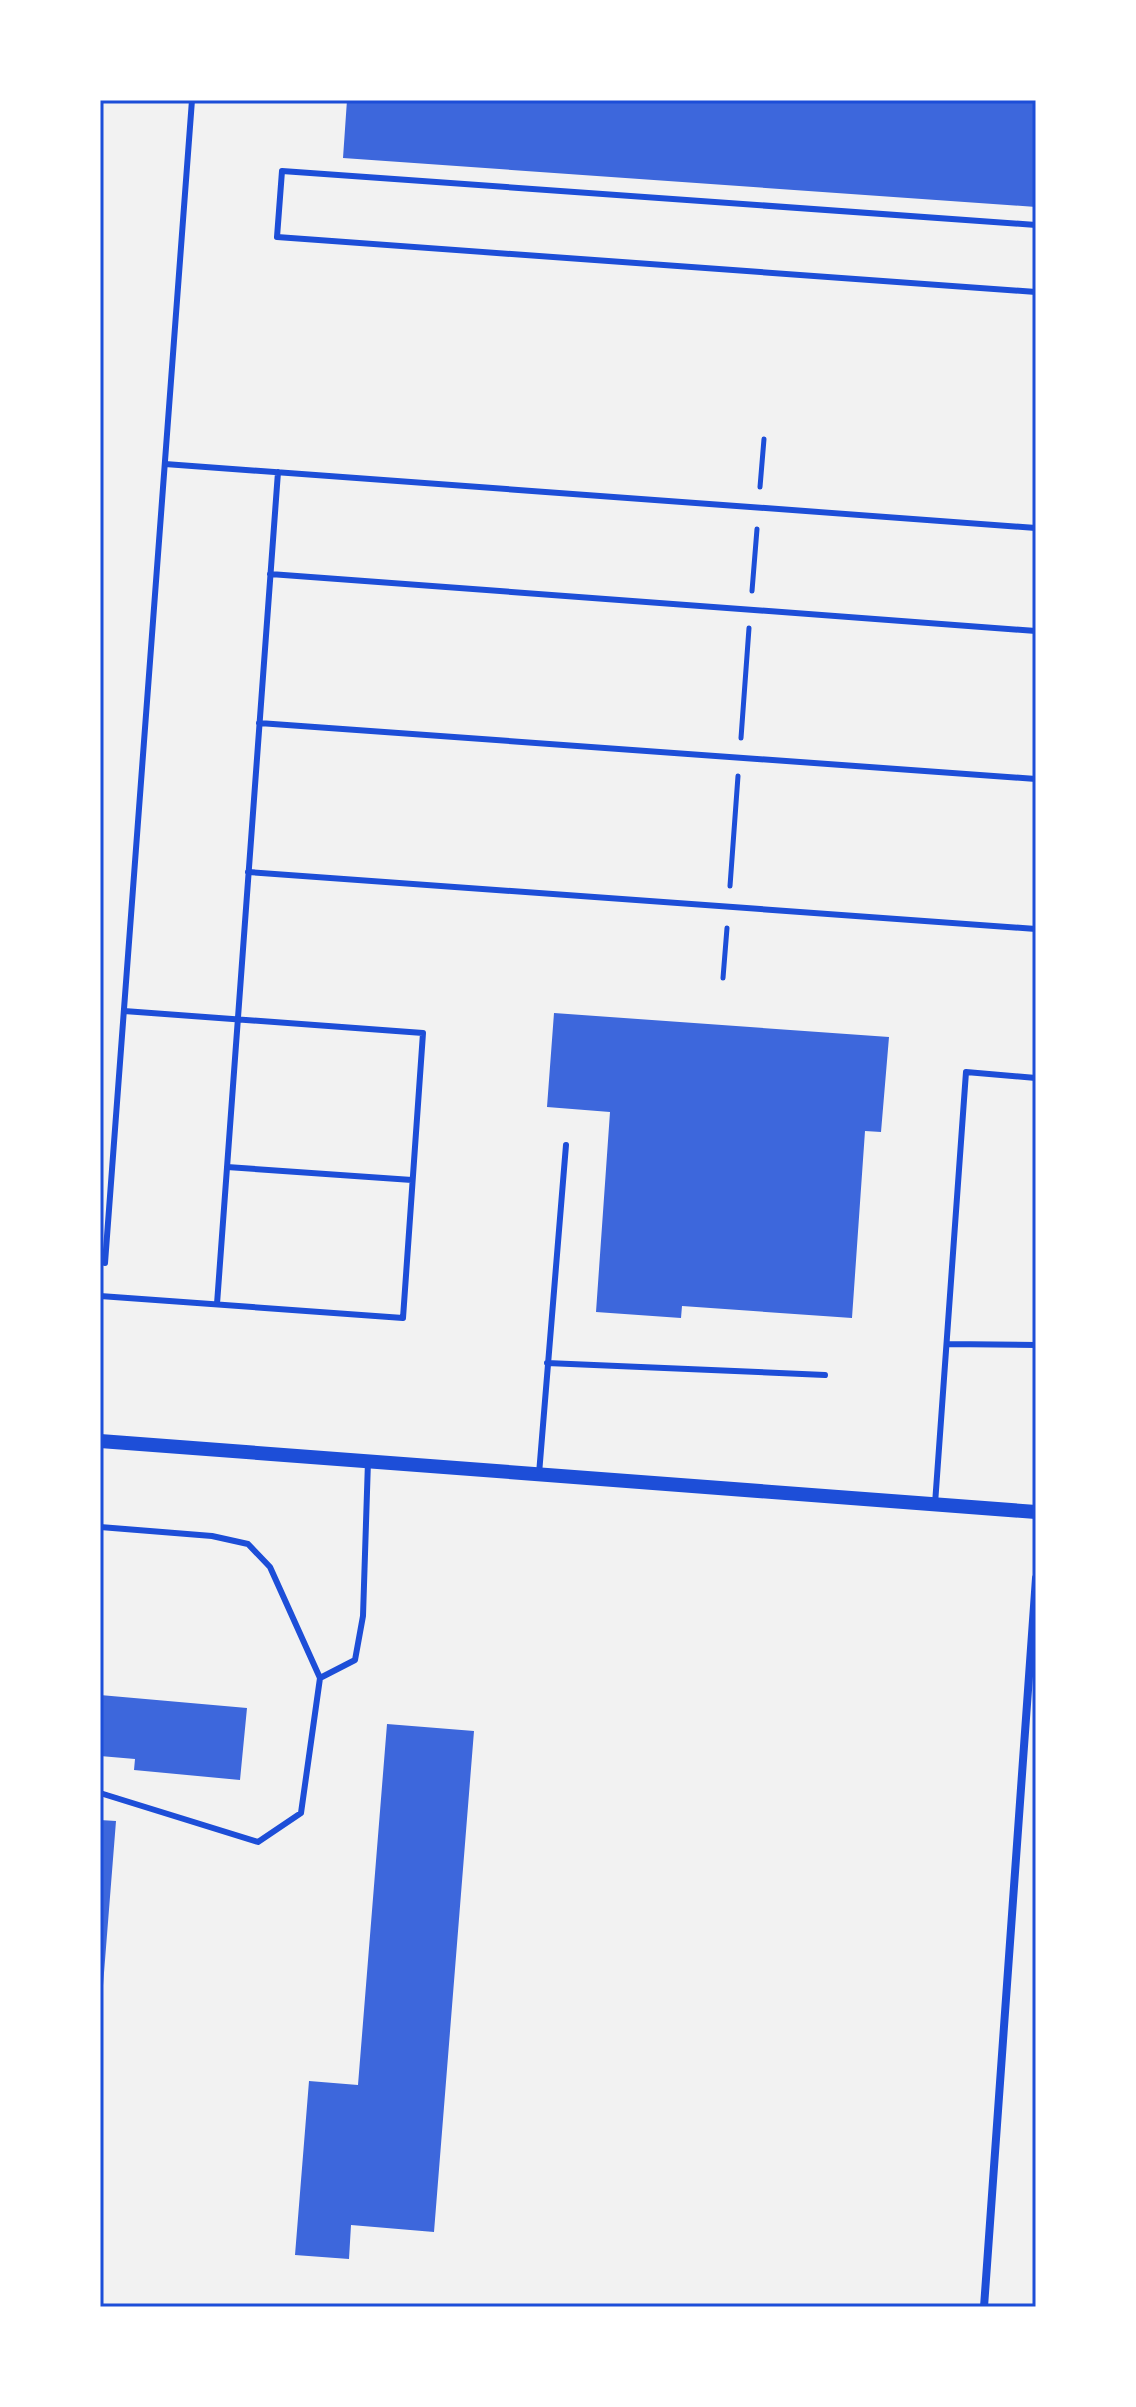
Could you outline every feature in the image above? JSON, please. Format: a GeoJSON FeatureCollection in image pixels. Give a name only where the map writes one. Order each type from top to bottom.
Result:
{"type":"FeatureCollection","features":[{"type":"Feature","properties":{"kind":"street"},"geometry":{"type":"LineString","coordinates":[[100,1441],[1036,1512]]}},
{"type":"Feature","properties":{"kind":"street"},"geometry":{"type":"LineString","coordinates":[[984,2307],[1036,1578]]}},
{"type":"Feature","properties":{"kind":"lane"},"geometry":{"type":"LineString","coordinates":[[105,1263],[192,100]]}},
{"type":"Feature","properties":{"kind":"lane"},"geometry":{"type":"LineString","coordinates":[[1036,225],[282,171],[277,237],[1036,292]]}},
{"type":"Feature","properties":{"kind":"lane"},"geometry":{"type":"LineString","coordinates":[[165,464],[1036,528]]}},
{"type":"Feature","properties":{"kind":"lane"},"geometry":{"type":"LineString","coordinates":[[217,1304],[278,472]]}},
{"type":"Feature","properties":{"kind":"lane"},"geometry":{"type":"LineString","coordinates":[[270,574],[1036,631]]}},
{"type":"Feature","properties":{"kind":"lane"},"geometry":{"type":"LineString","coordinates":[[259,723],[1036,779]]}},
{"type":"Feature","properties":{"kind":"lane"},"geometry":{"type":"LineString","coordinates":[[248,872],[1036,929]]}},
{"type":"Feature","properties":{"kind":"lane"},"geometry":{"type":"LineString","coordinates":[[100,1296],[403,1318],[423,1033],[124,1011]]}},
{"type":"Feature","properties":{"kind":"lane"},"geometry":{"type":"LineString","coordinates":[[935,1504],[966,1072],[1036,1078]]}},
{"type":"Feature","properties":{"kind":"lane"},"geometry":{"type":"LineString","coordinates":[[539,1474],[566,1145]]}},
{"type":"Feature","properties":{"kind":"lane"},"geometry":{"type":"LineString","coordinates":[[227,1167],[412,1180]]}},
{"type":"Feature","properties":{"kind":"lane"},"geometry":{"type":"LineString","coordinates":[[947,1344],[1036,1345]]}},
{"type":"Feature","properties":{"kind":"lane"},"geometry":{"type":"LineString","coordinates":[[547,1363],[825,1375]]}},
{"type":"Feature","properties":{"kind":"lane"},"geometry":{"type":"LineString","coordinates":[[320,1678],[355,1660],[363,1616],[368,1461]]}},
{"type":"Feature","properties":{"kind":"lane"},"geometry":{"type":"LineString","coordinates":[[100,1527],[212,1536],[248,1544],[270,1567],[320,1678],[301,1813],[258,1842],[100,1793]]}},
{"type":"Feature","properties":{"kind":"path"},"geometry":{"type":"LineString","coordinates":[[723,978],[764,439]]}},
{"type":"Feature","properties":{"kind":"building"},"geometry":{"type":"Polygon","coordinates":[[[347,100],[1036,100],[1036,207],[343,158],[347,100]]]}},
{"type":"Feature","properties":{"kind":"building"},"geometry":{"type":"Polygon","coordinates":[[[554,1013],[889,1037],[881,1132],[865,1131],[852,1318],[682,1306],[681,1318],[596,1312],[610,1112],[547,1107],[554,1013]]]}},
{"type":"Feature","properties":{"kind":"building"},"geometry":{"type":"Polygon","coordinates":[[[100,1695],[247,1708],[240,1780],[134,1770],[135,1759],[100,1756],[100,1695]]]}},
{"type":"Feature","properties":{"kind":"building"},"geometry":{"type":"Polygon","coordinates":[[[387,1724],[474,1731],[434,2232],[351,2225],[349,2259],[295,2255],[309,2081],[358,2085],[387,1724]]]}},
{"type":"Feature","properties":{"kind":"building"},"geometry":{"type":"Polygon","coordinates":[[[100,1820],[116,1821],[102,1998],[100,1998],[100,1820]]]}}]}
